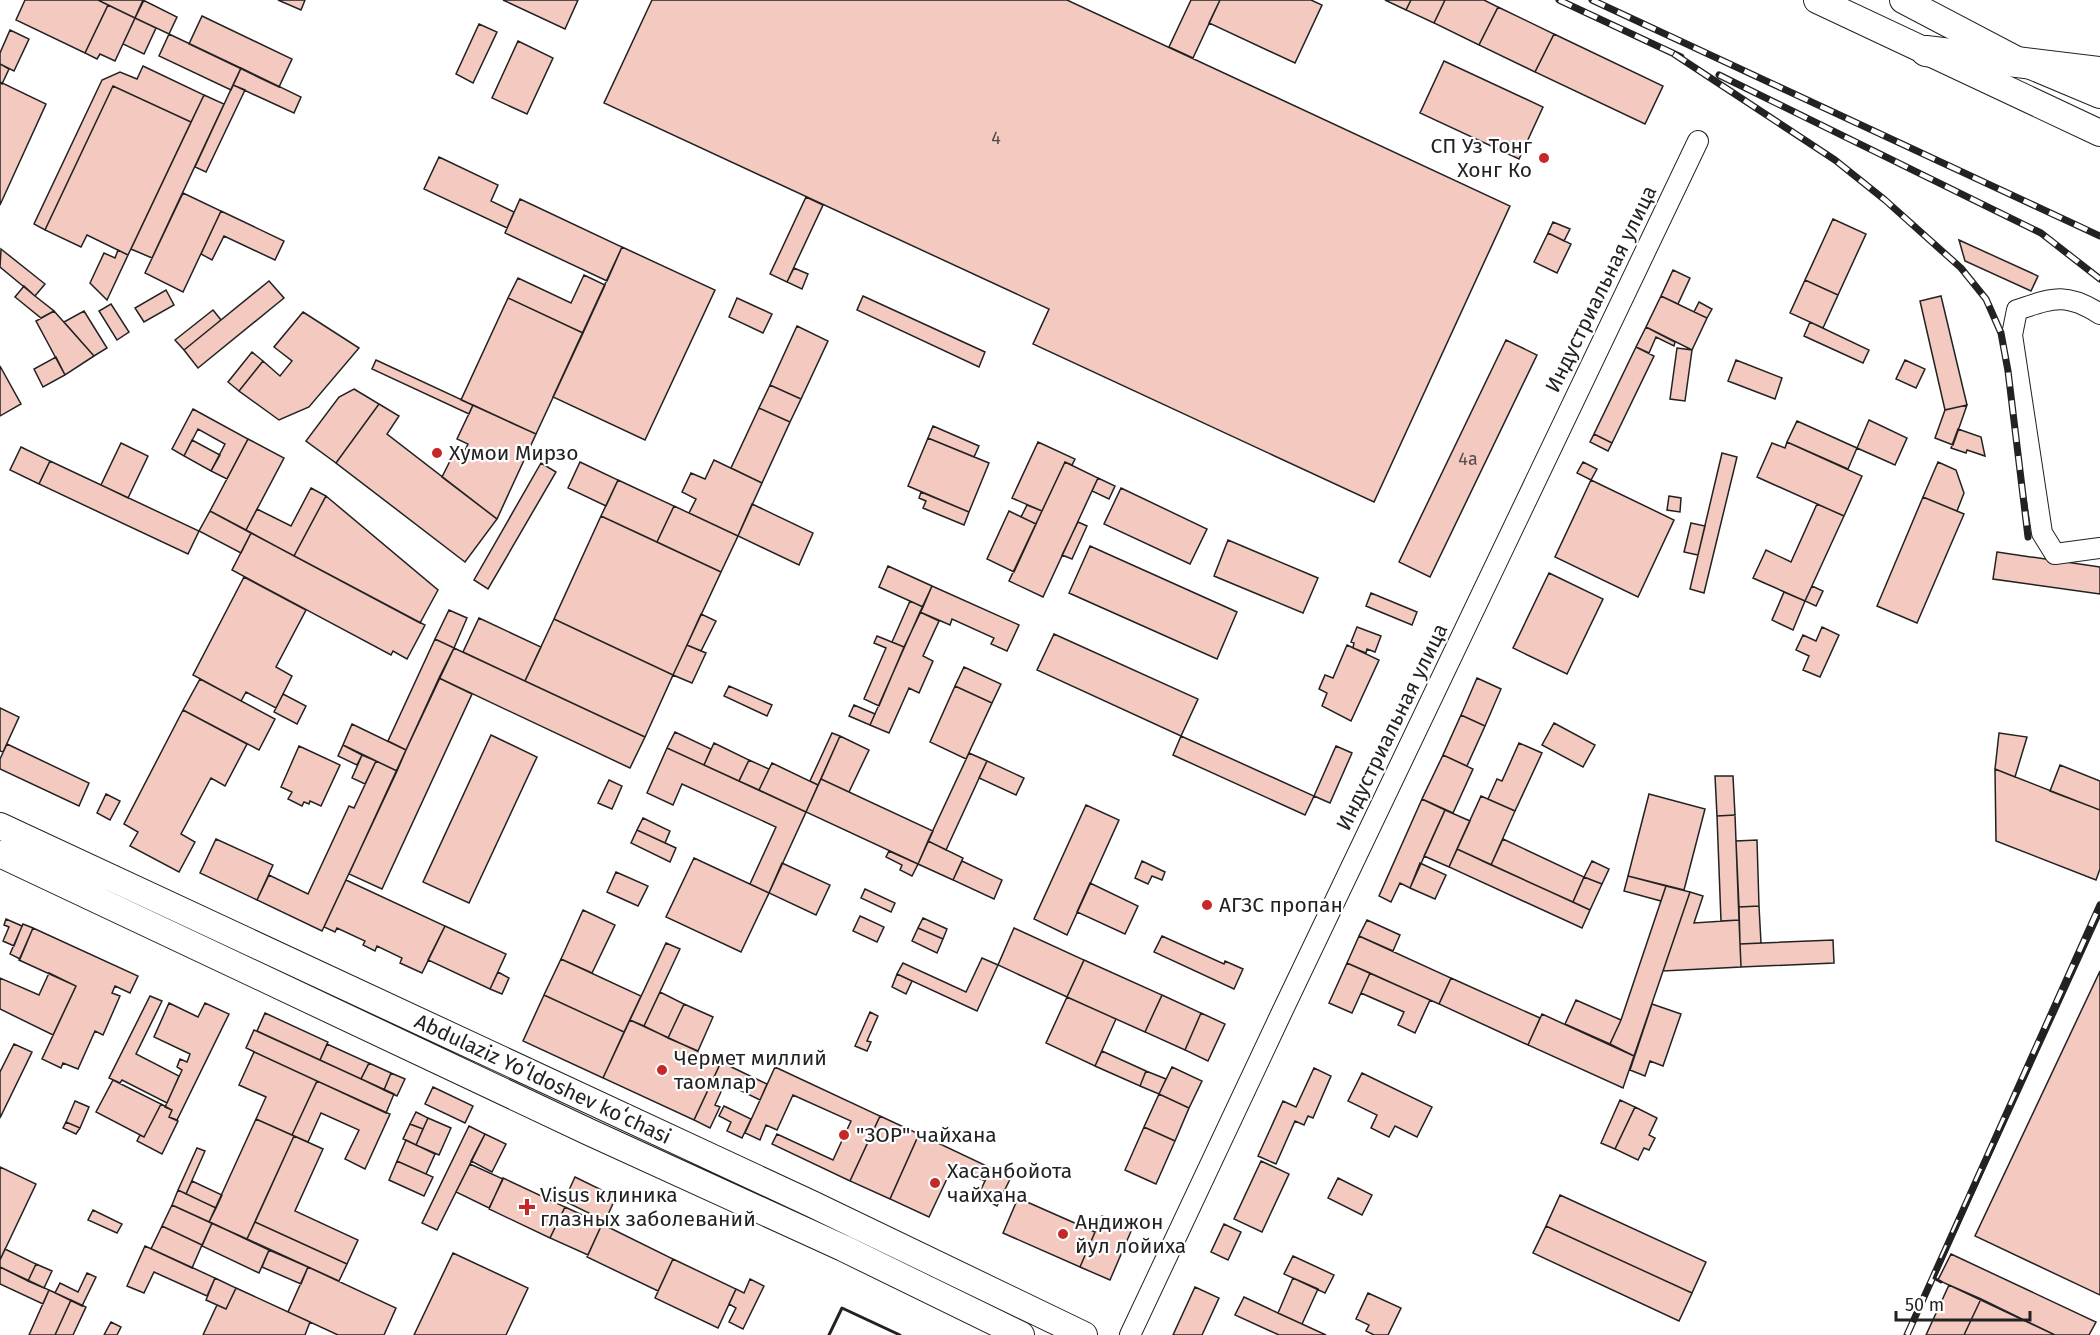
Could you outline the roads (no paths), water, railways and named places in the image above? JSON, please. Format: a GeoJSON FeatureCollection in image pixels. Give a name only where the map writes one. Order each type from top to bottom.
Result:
{"type":"FeatureCollection","features":[{"type":"Feature","properties":{"kind":"highway"},"geometry":{"type":"LineString","coordinates":[[1926,51],[2100,72]]}},
{"type":"Feature","properties":{"kind":"main road"},"geometry":{"type":"LineString","coordinates":[[1817,0],[2100,133]]}},
{"type":"Feature","properties":{"kind":"main road"},"geometry":{"type":"LineString","coordinates":[[1903,0],[2019,62],[2100,96]]}},
{"type":"Feature","properties":{"kind":"main road","name":"Abdulaziz Yoʻldoshev koʻchasi"},"geometry":{"type":"LineString","coordinates":[[0,826],[812,1204],[1084,1335]]}},
{"type":"Feature","properties":{"kind":"main road","name":"Abdulaziz Yoʻldoshev koʻchasi"},"geometry":{"type":"LineString","coordinates":[[0,854],[589,1132],[843,1248],[1020,1335]]}},
{"type":"Feature","properties":{"kind":"street","name":"Индустриальная улица"},"geometry":{"type":"LineString","coordinates":[[1130,1335],[1698,141]]}},
{"type":"Feature","properties":{"kind":"street"},"geometry":{"type":"LineString","coordinates":[[2100,314],[2081,302],[2053,298],[2017,310],[2012,335],[2042,533],[2055,554],[2100,548]]}},
{"type":"Feature","properties":{"kind":"railway"},"geometry":{"type":"LineString","coordinates":[[1559,0],[1681,57]]}},
{"type":"Feature","properties":{"kind":"railway"},"geometry":{"type":"LineString","coordinates":[[1592,0],[2100,236]]}},
{"type":"Feature","properties":{"kind":"railway"},"geometry":{"type":"LineString","coordinates":[[1674,54],[1835,160],[1885,200],[1961,268],[1986,299],[2001,333],[2008,371],[2028,537]]}},
{"type":"Feature","properties":{"kind":"railway"},"geometry":{"type":"LineString","coordinates":[[1719,75],[2041,233],[2100,279]]}},
{"type":"Feature","properties":{"kind":"railway"},"geometry":{"type":"LineString","coordinates":[[1907,1335],[2100,905]]}},
{"type":"Feature","properties":{"kind":"place","name":"СП Уз Тонг Хонг Ко"},"geometry":{"type":"Point","coordinates":[1544,158]}},
{"type":"Feature","properties":{"kind":"place","name":"Хумои Мирзо"},"geometry":{"type":"Point","coordinates":[437,453]}},
{"type":"Feature","properties":{"kind":"place","name":"АГЗС пропан"},"geometry":{"type":"Point","coordinates":[1207,905]}},
{"type":"Feature","properties":{"kind":"place","name":"Чермет миллий таомлар"},"geometry":{"type":"Point","coordinates":[662,1070]}},
{"type":"Feature","properties":{"kind":"place","name":"\"ЗОР\" чайхана"},"geometry":{"type":"Point","coordinates":[844,1135]}},
{"type":"Feature","properties":{"kind":"place","name":"Хасанбойота чайхана"},"geometry":{"type":"Point","coordinates":[935,1183]}},
{"type":"Feature","properties":{"kind":"place","name":"Visus клиника глазных заболеваний"},"geometry":{"type":"Point","coordinates":[527,1207]}},
{"type":"Feature","properties":{"kind":"place","name":"Андижон йул лойиха"},"geometry":{"type":"Point","coordinates":[1063,1234]}}]}
